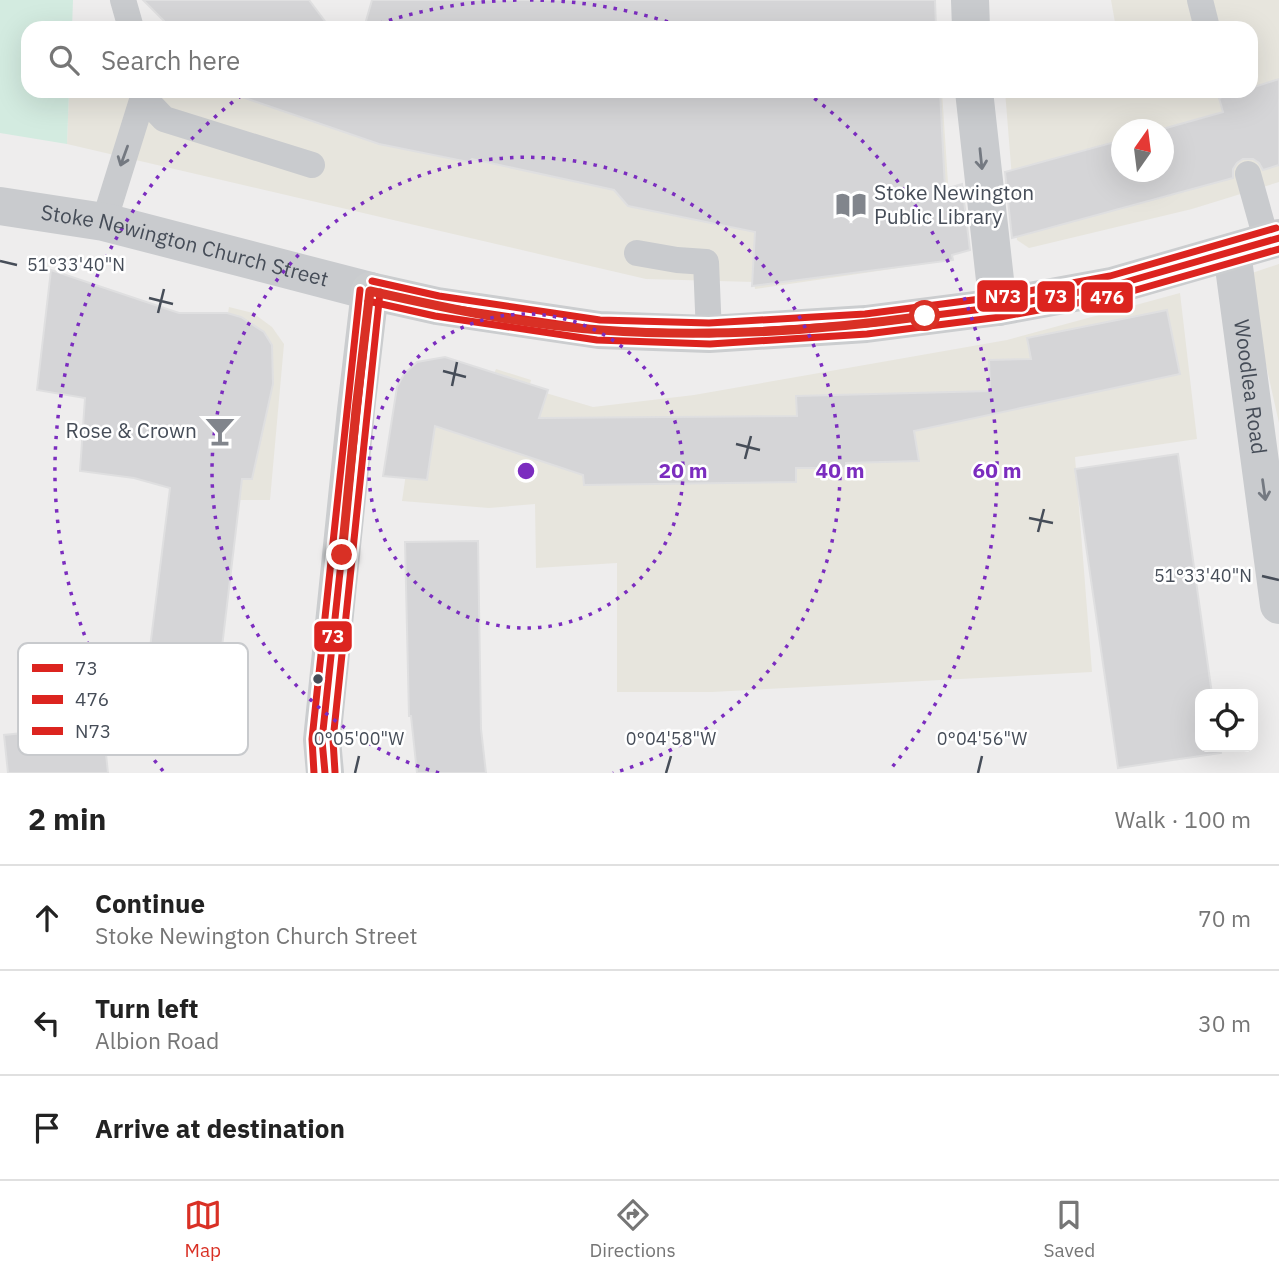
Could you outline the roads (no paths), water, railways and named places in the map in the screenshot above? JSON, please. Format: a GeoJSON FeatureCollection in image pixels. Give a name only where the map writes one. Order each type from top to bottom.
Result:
{"type":"FeatureCollection","features":[{"type":"Feature","properties":{"kind":"main road","name":"Stoke Newington Church Street"},"geometry":{"type":"LineString","coordinates":[[370,291],[438,306],[599,330],[709,334],[866,324],[998,307],[1112,286],[1259,244]]}},
{"type":"Feature","properties":{"kind":"main road"},"geometry":{"type":"LineString","coordinates":[[325,773],[322,740],[370,291]]}},
{"type":"Feature","properties":{"kind":"street"},"geometry":{"type":"LineString","coordinates":[[970,0],[971,21]]}},
{"type":"Feature","properties":{"kind":"street"},"geometry":{"type":"LineString","coordinates":[[975,98],[998,307]]}},
{"type":"Feature","properties":{"kind":"street","name":"Stoke Newington Church Street"},"geometry":{"type":"LineString","coordinates":[[0,206],[104,222],[370,291]]}},
{"type":"Feature","properties":{"kind":"street","name":"Woodlea Road"},"geometry":{"type":"LineString","coordinates":[[1259,244],[1279,605]]}},
{"type":"Feature","properties":{"kind":"lane"},"geometry":{"type":"LineString","coordinates":[[123,0],[129,21]]}},
{"type":"Feature","properties":{"kind":"lane"},"geometry":{"type":"LineString","coordinates":[[1200,0],[1205,21]]}},
{"type":"Feature","properties":{"kind":"lane"},"geometry":{"type":"LineString","coordinates":[[104,222],[141,98]]}},
{"type":"Feature","properties":{"kind":"lane"},"geometry":{"type":"LineString","coordinates":[[146,98],[164,118],[312,165]]}},
{"type":"Feature","properties":{"kind":"lane"},"geometry":{"type":"LineString","coordinates":[[1248,174],[1259,244]]}},
{"type":"Feature","properties":{"kind":"lane"},"geometry":{"type":"LineString","coordinates":[[637,253],[706,262],[709,334]]}},
{"type":"Feature","properties":{"kind":"place","name":"Stoke Newington Public Library"},"geometry":{"type":"Point","coordinates":[851,205]}},
{"type":"Feature","properties":{"kind":"place","name":"Rose & Crown"},"geometry":{"type":"Point","coordinates":[220,431]}}]}
